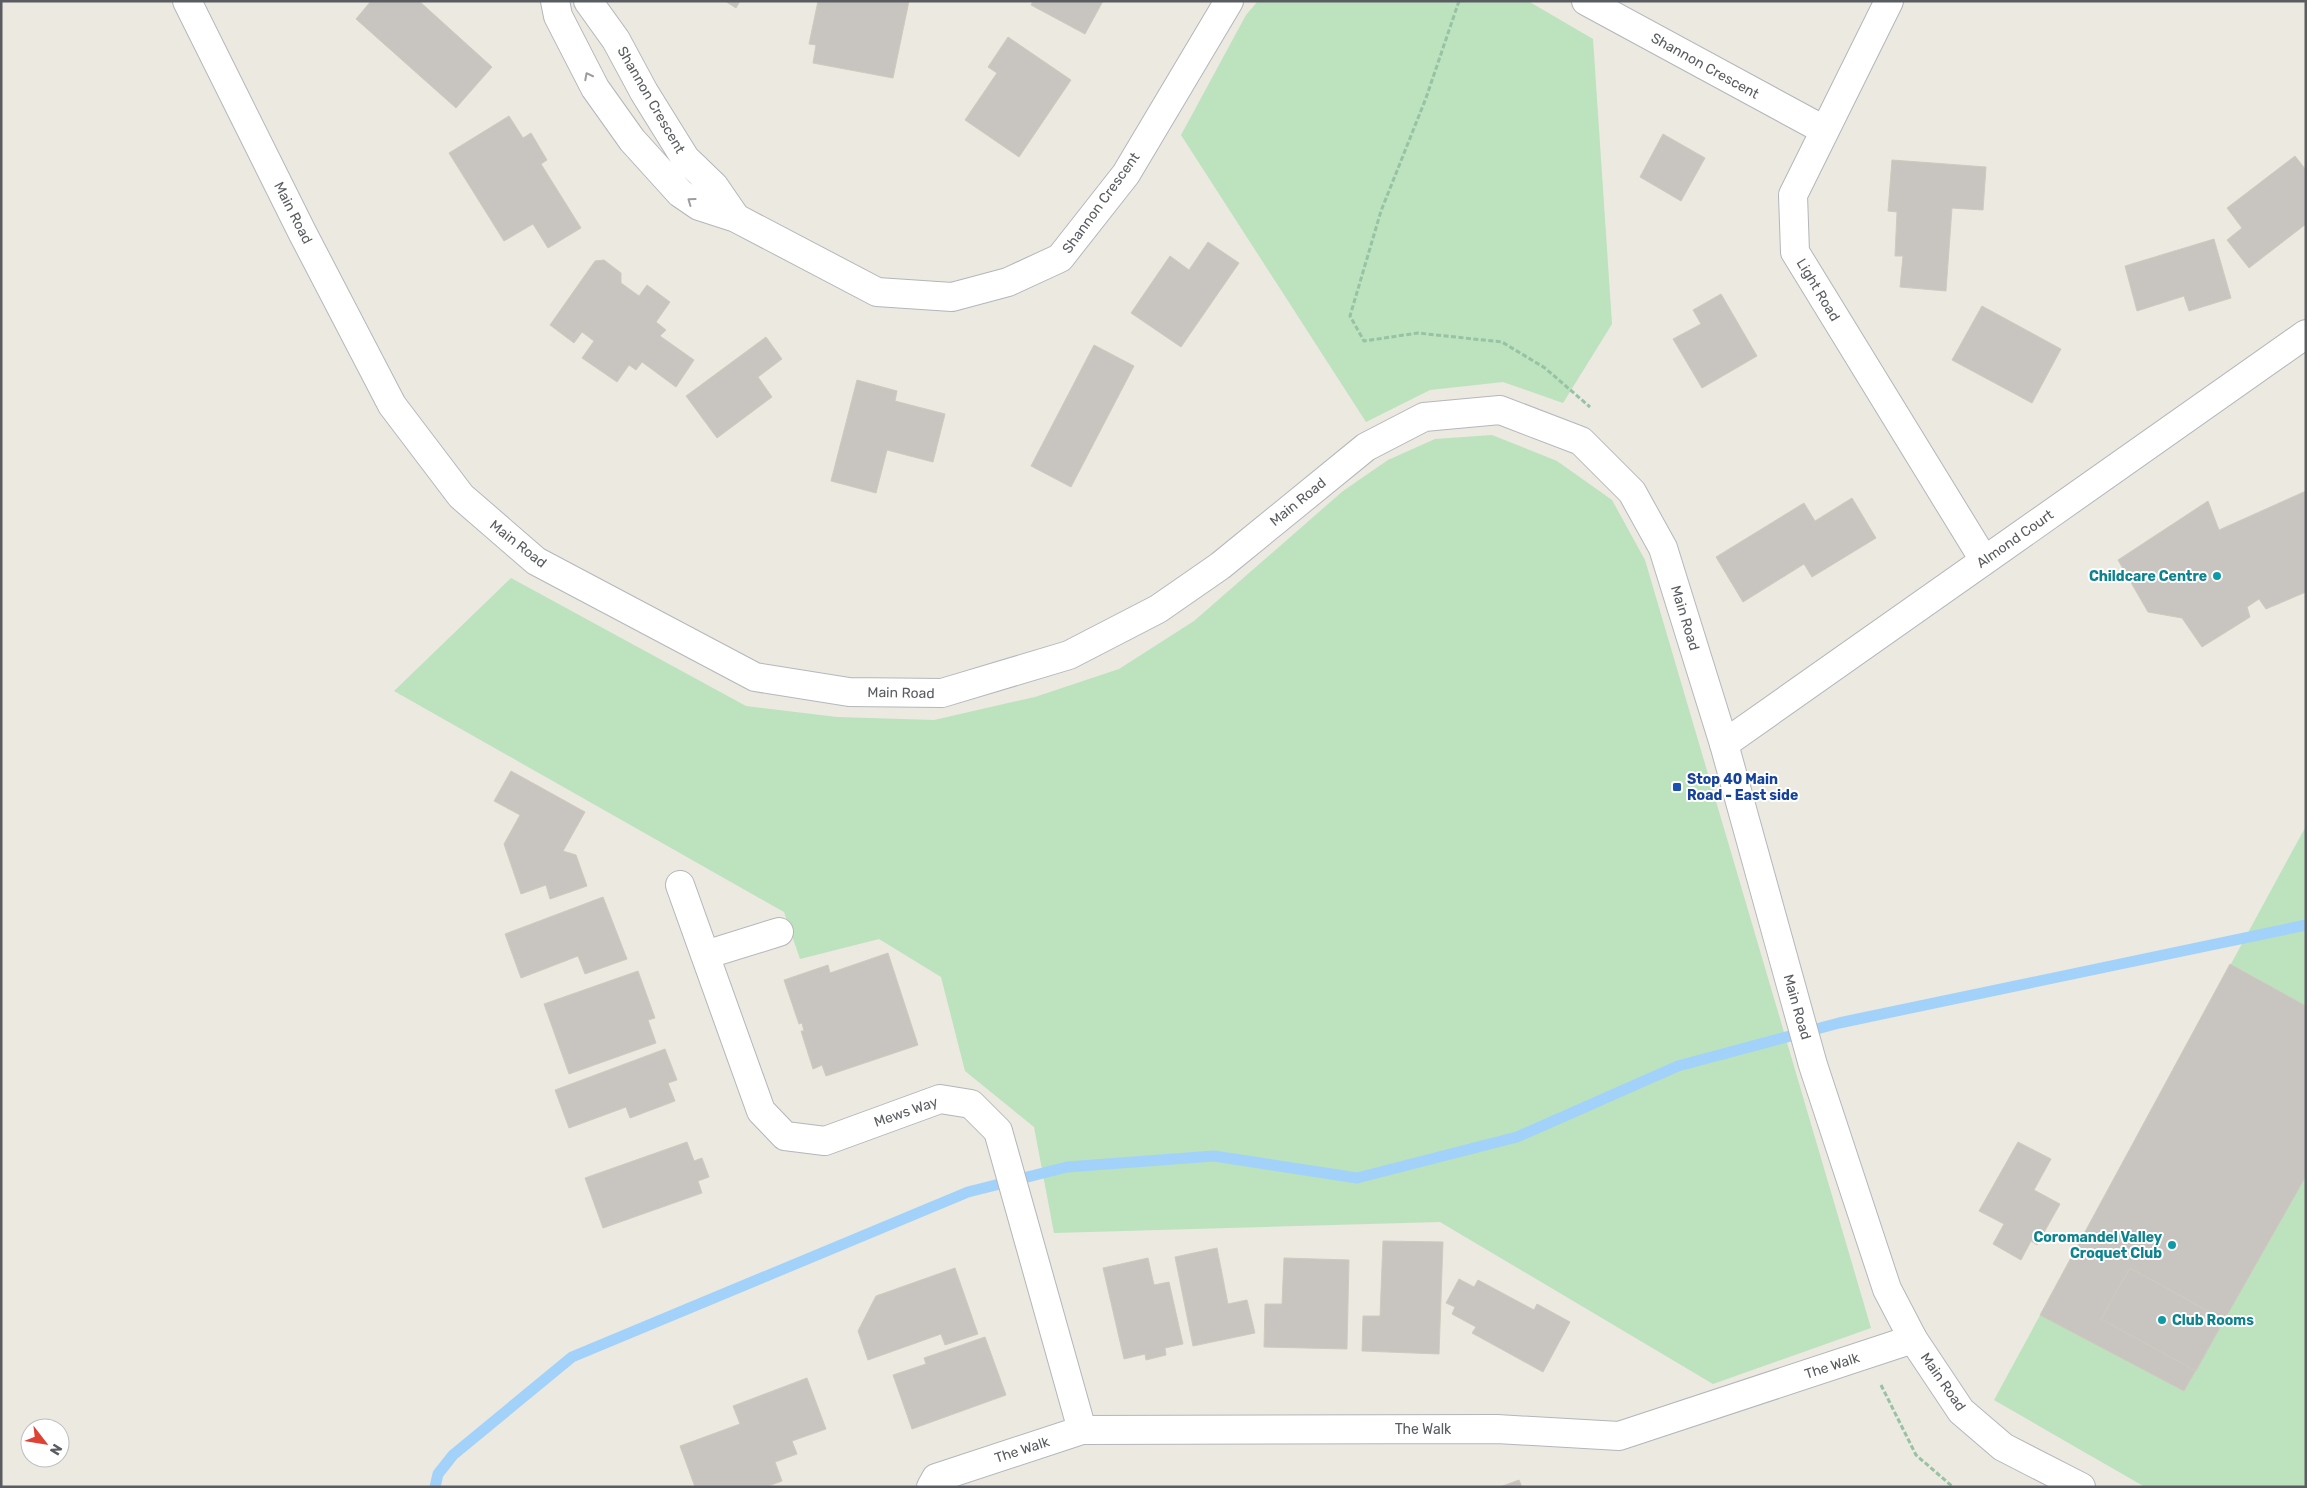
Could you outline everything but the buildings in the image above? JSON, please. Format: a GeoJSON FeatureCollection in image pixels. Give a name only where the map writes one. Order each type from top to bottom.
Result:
{"type":"FeatureCollection","features":[{"type":"Feature","properties":{"kind":"street","name":"Main Road"},"geometry":{"type":"LineString","coordinates":[[187,1],[302,232],[392,405],[461,496],[536,561],[755,678],[849,692],[942,693],[1069,655],[1158,609],[1220,566],[1366,447],[1424,417],[1500,410],[1580,441],[1632,492],[1663,548],[1724,744],[1811,1057],[1887,1289],[1913,1339],[1961,1411],[2003,1447],[2081,1487]]}},
{"type":"Feature","properties":{"kind":"street","name":"Shannon Crescent"},"geometry":{"type":"LineString","coordinates":[[555,1],[558,16],[594,88],[632,140],[680,193],[699,206],[736,218],[877,292],[952,297],[1008,282],[1060,258],[1126,174],[1229,1]]}},
{"type":"Feature","properties":{"kind":"street","name":"Shannon Crescent"},"geometry":{"type":"LineString","coordinates":[[588,1],[616,40],[685,158],[714,186],[736,218]]}},
{"type":"Feature","properties":{"kind":"street","name":"Shannon Crescent"},"geometry":{"type":"LineString","coordinates":[[1586,1],[1824,130]]}},
{"type":"Feature","properties":{"kind":"street","name":"Light Road"},"geometry":{"type":"LineString","coordinates":[[1889,1],[1793,195],[1795,252],[1984,560]]}},
{"type":"Feature","properties":{"kind":"street","name":"Almond Court"},"geometry":{"type":"LineString","coordinates":[[1724,744],[2306,334]]}},
{"type":"Feature","properties":{"kind":"street","name":"Mews Way"},"geometry":{"type":"LineString","coordinates":[[680,884],[761,1111],[785,1136],[825,1141],[940,1099],[971,1104],[998,1131],[1082,1430]]}},
{"type":"Feature","properties":{"kind":"street"},"geometry":{"type":"LineString","coordinates":[[705,956],[779,932]]}},
{"type":"Feature","properties":{"kind":"street","name":"The Walk"},"geometry":{"type":"LineString","coordinates":[[931,1487],[936,1478],[1082,1430],[1496,1429],[1620,1436],[1913,1339]]}},
{"type":"Feature","properties":{"kind":"path"},"geometry":{"type":"LineString","coordinates":[[1460,1],[1426,98],[1381,211],[1350,316],[1364,341],[1418,333],[1502,342],[1545,368],[1595,412]]}},
{"type":"Feature","properties":{"kind":"path"},"geometry":{"type":"LineString","coordinates":[[1866,1354],[1916,1454],[1953,1487]]}},
{"type":"Feature","properties":{"kind":"green space"},"geometry":{"type":"Polygon","coordinates":[[[1258,1],[1528,1],[1593,39],[1612,324],[1563,403],[1503,382],[1430,390],[1366,422],[1181,135],[1246,15],[1258,1]]]}},
{"type":"Feature","properties":{"kind":"green space"},"geometry":{"type":"Polygon","coordinates":[[[1492,435],[1557,461],[1612,500],[1645,560],[1871,1328],[1713,1384],[1440,1222],[1054,1233],[1034,1127],[965,1071],[941,977],[879,939],[800,959],[784,912],[394,691],[511,578],[746,706],[837,717],[934,720],[1035,697],[1119,669],[1194,621],[1343,491],[1388,460],[1435,439],[1492,435]]]}},
{"type":"Feature","properties":{"kind":"green space"},"geometry":{"type":"Polygon","coordinates":[[[2306,826],[2306,1487],[2145,1487],[1994,1400],[2306,826]]]}},
{"type":"Feature","properties":{"kind":"waterway"},"geometry":{"type":"LineString","coordinates":[[435,1487],[438,1474],[453,1455],[572,1357],[968,1192],[1067,1167],[1214,1156],[1357,1178],[1517,1137],[1678,1066],[1839,1023],[2306,925]]}},
{"type":"Feature","properties":{"kind":"place","name":"Childcare Centre"},"geometry":{"type":"Point","coordinates":[2217,576]}},
{"type":"Feature","properties":{"kind":"place","name":"Stop 40 Main Road - East side"},"geometry":{"type":"Point","coordinates":[1677,787]}},
{"type":"Feature","properties":{"kind":"place","name":"Coromandel Valley Croquet Club"},"geometry":{"type":"Point","coordinates":[2172,1245]}},
{"type":"Feature","properties":{"kind":"place","name":"Club Rooms"},"geometry":{"type":"Point","coordinates":[2162,1320]}}]}
